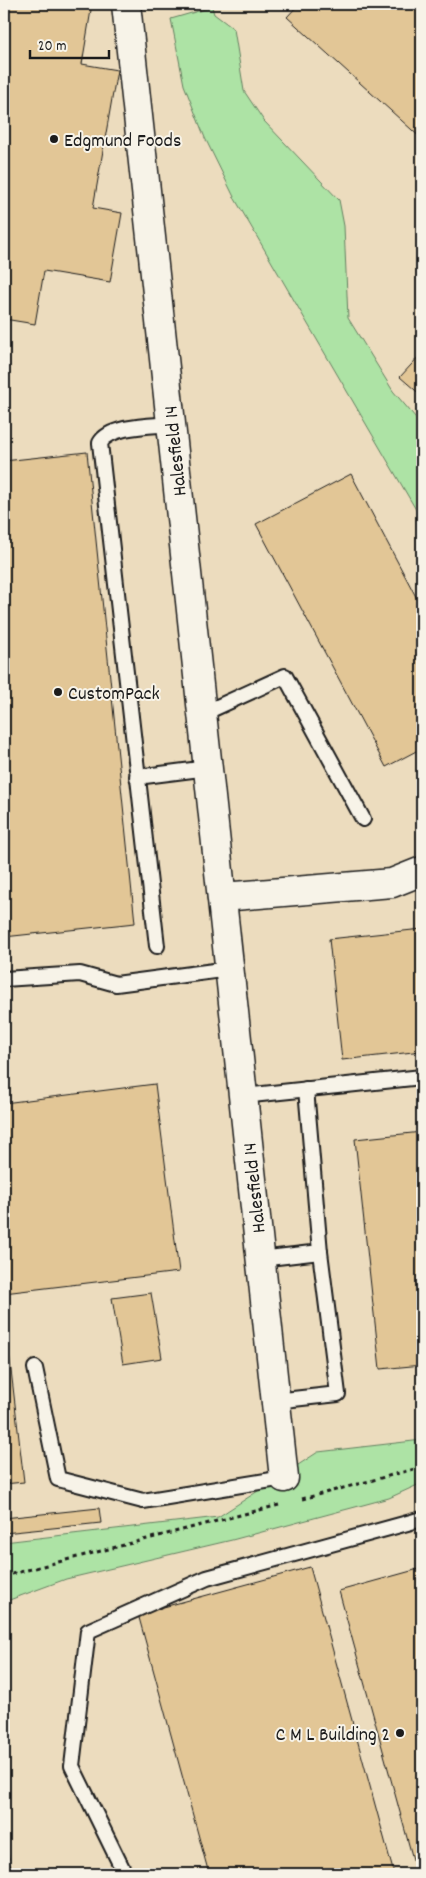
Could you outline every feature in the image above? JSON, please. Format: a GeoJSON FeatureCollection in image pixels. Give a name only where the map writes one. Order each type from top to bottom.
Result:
{"type":"FeatureCollection","features":[{"type":"Feature","properties":{"kind":"street","name":"Halesfield 14"},"geometry":{"type":"LineString","coordinates":[[126,4],[275,1400],[290,1493]]}},
{"type":"Feature","properties":{"kind":"street"},"geometry":{"type":"LineString","coordinates":[[222,898],[392,883],[422,871]]}},
{"type":"Feature","properties":{"kind":"lane"},"geometry":{"type":"LineString","coordinates":[[157,946],[100,443],[104,436],[116,430],[171,424]]}},
{"type":"Feature","properties":{"kind":"lane"},"geometry":{"type":"LineString","coordinates":[[202,714],[285,676],[363,819]]}},
{"type":"Feature","properties":{"kind":"lane"},"geometry":{"type":"LineString","coordinates":[[137,777],[208,768]]}},
{"type":"Feature","properties":{"kind":"lane"},"geometry":{"type":"LineString","coordinates":[[4,979],[80,974],[116,984],[229,969]]}},
{"type":"Feature","properties":{"kind":"lane"},"geometry":{"type":"LineString","coordinates":[[243,1096],[422,1077]]}},
{"type":"Feature","properties":{"kind":"lane"},"geometry":{"type":"LineString","coordinates":[[275,1400],[338,1394],[320,1252],[306,1089]]}},
{"type":"Feature","properties":{"kind":"lane"},"geometry":{"type":"LineString","coordinates":[[260,1259],[320,1252]]}},
{"type":"Feature","properties":{"kind":"lane"},"geometry":{"type":"LineString","coordinates":[[35,1368],[58,1479],[143,1501],[290,1493]]}},
{"type":"Feature","properties":{"kind":"lane"},"geometry":{"type":"LineString","coordinates":[[125,1874],[72,1766],[88,1630],[207,1578],[422,1519]]}},
{"type":"Feature","properties":{"kind":"path"},"geometry":{"type":"LineString","coordinates":[[4,1576],[290,1493],[422,1468]]}},
{"type":"Feature","properties":{"kind":"path"},"geometry":{"type":"LineString","coordinates":[[4,1840],[11,1874]]}},
{"type":"Feature","properties":{"kind":"shaded area"},"geometry":{"type":"Polygon","coordinates":[[[4,4],[422,4],[422,1440],[318,1452],[218,1517],[4,1542],[4,4]]]}},
{"type":"Feature","properties":{"kind":"shaded area"},"geometry":{"type":"Polygon","coordinates":[[[422,1483],[422,1874],[4,1874],[4,1602],[66,1579],[232,1540],[389,1498],[422,1483]]]}},
{"type":"Feature","properties":{"kind":"green space"},"geometry":{"type":"Polygon","coordinates":[[[212,7],[214,14],[234,29],[244,91],[264,121],[339,200],[344,226],[348,318],[393,391],[422,425],[422,520],[235,199],[205,138],[184,85],[171,19],[212,7]]]}},
{"type":"Feature","properties":{"kind":"green space"},"geometry":{"type":"Polygon","coordinates":[[[422,1440],[422,1483],[389,1498],[232,1540],[66,1579],[4,1602],[4,1542],[218,1517],[318,1452],[422,1440]]]}},
{"type":"Feature","properties":{"kind":"building","name":"Edgmund Foods"},"geometry":{"type":"Polygon","coordinates":[[[4,4],[92,4],[82,64],[117,70],[93,208],[122,213],[110,282],[44,271],[35,324],[4,319],[4,4]]]}},
{"type":"Feature","properties":{"kind":"building"},"geometry":{"type":"Polygon","coordinates":[[[299,4],[422,4],[422,139],[287,17],[299,4]]]}},
{"type":"Feature","properties":{"kind":"building"},"geometry":{"type":"Polygon","coordinates":[[[422,353],[422,396],[400,377],[422,353]]]}},
{"type":"Feature","properties":{"kind":"building","name":"CustomPack"},"geometry":{"type":"Polygon","coordinates":[[[87,452],[135,923],[4,937],[4,461],[87,452]]]}},
{"type":"Feature","properties":{"kind":"building"},"geometry":{"type":"Polygon","coordinates":[[[351,474],[422,608],[422,748],[386,767],[256,524],[351,474]]]}},
{"type":"Feature","properties":{"kind":"building"},"geometry":{"type":"Polygon","coordinates":[[[422,929],[422,1051],[342,1060],[329,939],[422,929]]]}},
{"type":"Feature","properties":{"kind":"building"},"geometry":{"type":"Polygon","coordinates":[[[155,1084],[179,1272],[4,1293],[4,1103],[155,1084]]]}},
{"type":"Feature","properties":{"kind":"building"},"geometry":{"type":"Polygon","coordinates":[[[422,1132],[422,1365],[380,1369],[355,1139],[422,1132]]]}},
{"type":"Feature","properties":{"kind":"building"},"geometry":{"type":"Polygon","coordinates":[[[151,1293],[162,1358],[123,1364],[112,1298],[151,1293]]]}},
{"type":"Feature","properties":{"kind":"building"},"geometry":{"type":"Polygon","coordinates":[[[8,1344],[24,1482],[4,1484],[4,1345],[8,1344]]]}},
{"type":"Feature","properties":{"kind":"building"},"geometry":{"type":"Polygon","coordinates":[[[99,1508],[101,1523],[4,1533],[4,1518],[99,1508]]]}},
{"type":"Feature","properties":{"kind":"building"},"geometry":{"type":"Polygon","coordinates":[[[310,1567],[394,1874],[209,1874],[138,1614],[310,1567]]]}},
{"type":"Feature","properties":{"kind":"building","name":"C M L Building 2"},"geometry":{"type":"Polygon","coordinates":[[[422,1568],[422,1874],[417,1874],[339,1591],[422,1568]]]}},
{"type":"Feature","properties":{"kind":"place","name":"Edgmund Foods"},"geometry":{"type":"Point","coordinates":[54,139]}},
{"type":"Feature","properties":{"kind":"place","name":"CustomPack"},"geometry":{"type":"Point","coordinates":[58,692]}},
{"type":"Feature","properties":{"kind":"place","name":"C M L Building 2"},"geometry":{"type":"Point","coordinates":[400,1733]}}]}
